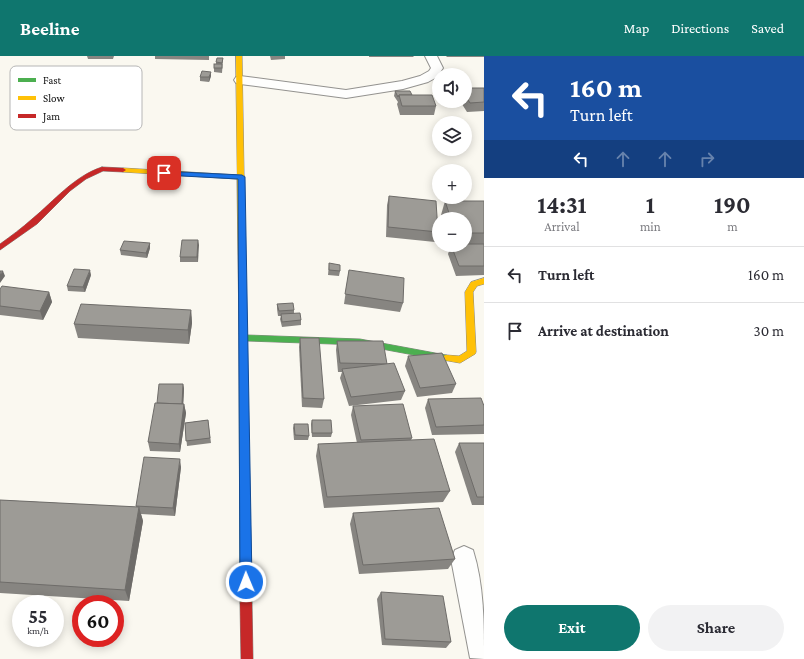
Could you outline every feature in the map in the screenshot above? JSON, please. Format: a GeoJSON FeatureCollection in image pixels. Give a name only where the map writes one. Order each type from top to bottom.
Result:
{"type":"FeatureCollection","features":[{"type":"Feature","properties":{"kind":"main road"},"geometry":{"type":"LineString","coordinates":[[240,56],[247,659]]}},
{"type":"Feature","properties":{"kind":"main road"},"geometry":{"type":"LineString","coordinates":[[0,248],[39,218],[61,195],[89,173],[102,169],[242,177]]}},
{"type":"Feature","properties":{"kind":"main road"},"geometry":{"type":"LineString","coordinates":[[243,338],[360,342],[460,360],[472,352],[469,292],[474,284],[484,281]]}},
{"type":"Feature","properties":{"kind":"street"},"geometry":{"type":"LineString","coordinates":[[240,80],[346,94],[424,79],[433,74],[437,68],[431,56]]}},
{"type":"Feature","properties":{"kind":"street"},"geometry":{"type":"LineString","coordinates":[[464,559],[484,658]]}},
{"type":"Feature","properties":{"kind":"building"},"geometry":{"type":"Polygon","coordinates":[[[217,58],[223,58],[222,63],[216,62],[217,58]]]}},
{"type":"Feature","properties":{"kind":"building"},"geometry":{"type":"Polygon","coordinates":[[[214,64],[222,64],[222,68],[214,68],[214,64]]]}},
{"type":"Feature","properties":{"kind":"building"},"geometry":{"type":"Polygon","coordinates":[[[202,71],[211,72],[209,77],[200,77],[202,71]]]}},
{"type":"Feature","properties":{"kind":"building"},"geometry":{"type":"Polygon","coordinates":[[[472,88],[484,88],[484,102],[472,103],[472,88]]]}},
{"type":"Feature","properties":{"kind":"building"},"geometry":{"type":"Polygon","coordinates":[[[395,91],[410,91],[412,95],[399,95],[398,97],[395,91]]]}},
{"type":"Feature","properties":{"kind":"building"},"geometry":{"type":"Polygon","coordinates":[[[399,95],[432,95],[432,106],[402,106],[399,95]]]}},
{"type":"Feature","properties":{"kind":"building"},"geometry":{"type":"Polygon","coordinates":[[[389,196],[432,201],[432,204],[436,204],[437,212],[432,212],[432,231],[388,227],[389,196]]]}},
{"type":"Feature","properties":{"kind":"building"},"geometry":{"type":"Polygon","coordinates":[[[472,201],[484,201],[484,233],[472,233],[472,212],[449,212],[446,204],[472,204],[472,201]]]}},
{"type":"Feature","properties":{"kind":"building"},"geometry":{"type":"Polygon","coordinates":[[[182,240],[198,240],[197,257],[180,257],[182,240]]]}},
{"type":"Feature","properties":{"kind":"building"},"geometry":{"type":"Polygon","coordinates":[[[124,241],[150,243],[146,253],[120,250],[124,241]]]}},
{"type":"Feature","properties":{"kind":"building"},"geometry":{"type":"Polygon","coordinates":[[[472,244],[484,244],[484,266],[459,266],[454,252],[472,252],[472,244]]]}},
{"type":"Feature","properties":{"kind":"building"},"geometry":{"type":"Polygon","coordinates":[[[329,263],[340,265],[340,271],[329,270],[329,263]]]}},
{"type":"Feature","properties":{"kind":"building"},"geometry":{"type":"Polygon","coordinates":[[[74,269],[90,270],[83,287],[67,286],[74,269]]]}},
{"type":"Feature","properties":{"kind":"building"},"geometry":{"type":"Polygon","coordinates":[[[349,270],[404,278],[403,303],[345,294],[349,270]]]}},
{"type":"Feature","properties":{"kind":"building"},"geometry":{"type":"Polygon","coordinates":[[[2,286],[49,292],[40,311],[0,306],[0,289],[2,286]]]}},
{"type":"Feature","properties":{"kind":"building"},"geometry":{"type":"Polygon","coordinates":[[[293,303],[294,310],[279,311],[277,304],[293,303]]]}},
{"type":"Feature","properties":{"kind":"building"},"geometry":{"type":"Polygon","coordinates":[[[81,304],[191,310],[188,330],[74,324],[81,304]]]}},
{"type":"Feature","properties":{"kind":"building"},"geometry":{"type":"Polygon","coordinates":[[[300,313],[301,320],[282,322],[281,314],[300,313]]]}},
{"type":"Feature","properties":{"kind":"building"},"geometry":{"type":"Polygon","coordinates":[[[300,338],[319,338],[324,399],[303,398],[300,338]]]}},
{"type":"Feature","properties":{"kind":"building"},"geometry":{"type":"Polygon","coordinates":[[[337,341],[383,341],[387,364],[340,363],[337,341]]]}},
{"type":"Feature","properties":{"kind":"building"},"geometry":{"type":"Polygon","coordinates":[[[442,353],[456,384],[420,388],[408,356],[442,353]]]}},
{"type":"Feature","properties":{"kind":"building"},"geometry":{"type":"Polygon","coordinates":[[[394,363],[405,391],[351,397],[342,369],[394,363]]]}},
{"type":"Feature","properties":{"kind":"building"},"geometry":{"type":"Polygon","coordinates":[[[159,384],[183,384],[182,404],[157,403],[159,384]]]}},
{"type":"Feature","properties":{"kind":"building"},"geometry":{"type":"Polygon","coordinates":[[[481,398],[484,406],[484,425],[436,427],[428,399],[481,398]]]}},
{"type":"Feature","properties":{"kind":"building"},"geometry":{"type":"Polygon","coordinates":[[[155,403],[184,404],[179,444],[148,442],[155,403]]]}},
{"type":"Feature","properties":{"kind":"building"},"geometry":{"type":"Polygon","coordinates":[[[403,404],[412,438],[361,440],[353,406],[403,404]]]}},
{"type":"Feature","properties":{"kind":"building"},"geometry":{"type":"Polygon","coordinates":[[[208,420],[210,438],[186,441],[185,423],[208,420]]]}},
{"type":"Feature","properties":{"kind":"building"},"geometry":{"type":"Polygon","coordinates":[[[312,420],[331,420],[332,433],[312,433],[312,420]]]}},
{"type":"Feature","properties":{"kind":"building"},"geometry":{"type":"Polygon","coordinates":[[[294,424],[308,424],[309,436],[295,435],[294,424]]]}},
{"type":"Feature","properties":{"kind":"building"},"geometry":{"type":"Polygon","coordinates":[[[434,439],[450,491],[327,497],[318,444],[434,439]]]}},
{"type":"Feature","properties":{"kind":"building"},"geometry":{"type":"Polygon","coordinates":[[[459,443],[484,443],[484,497],[477,497],[459,443]]]}},
{"type":"Feature","properties":{"kind":"building"},"geometry":{"type":"Polygon","coordinates":[[[144,457],[180,459],[173,508],[136,506],[144,457]]]}},
{"type":"Feature","properties":{"kind":"building"},"geometry":{"type":"Polygon","coordinates":[[[0,500],[139,507],[125,590],[0,582],[0,500]]]}},
{"type":"Feature","properties":{"kind":"building"},"geometry":{"type":"Polygon","coordinates":[[[439,508],[455,559],[363,565],[353,513],[439,508]]]}},
{"type":"Feature","properties":{"kind":"building"},"geometry":{"type":"Polygon","coordinates":[[[381,592],[443,596],[451,642],[385,639],[381,592]]]}},
{"type":"Feature","properties":{"kind":"traffic: fast"},"geometry":{"type":"LineString","coordinates":[[243,334],[246,603]]}},
{"type":"Feature","properties":{"kind":"traffic: fast"},"geometry":{"type":"LineString","coordinates":[[243,338],[360,342],[446,358]]}},
{"type":"Feature","properties":{"kind":"traffic: slow"},"geometry":{"type":"LineString","coordinates":[[239,56],[243,334]]}},
{"type":"Feature","properties":{"kind":"traffic: slow"},"geometry":{"type":"LineString","coordinates":[[123,170],[242,177]]}},
{"type":"Feature","properties":{"kind":"traffic: slow"},"geometry":{"type":"LineString","coordinates":[[446,358],[460,360],[472,352],[469,292],[474,284],[484,281]]}},
{"type":"Feature","properties":{"kind":"traffic: jam"},"geometry":{"type":"LineString","coordinates":[[0,248],[34,222],[68,190],[84,178],[102,169],[123,170]]}},
{"type":"Feature","properties":{"kind":"traffic: jam"},"geometry":{"type":"LineString","coordinates":[[246,603],[247,659]]}},
{"type":"Feature","properties":{"kind":"route"},"geometry":{"type":"LineString","coordinates":[[164,173],[242,177],[246,582]]}}]}
